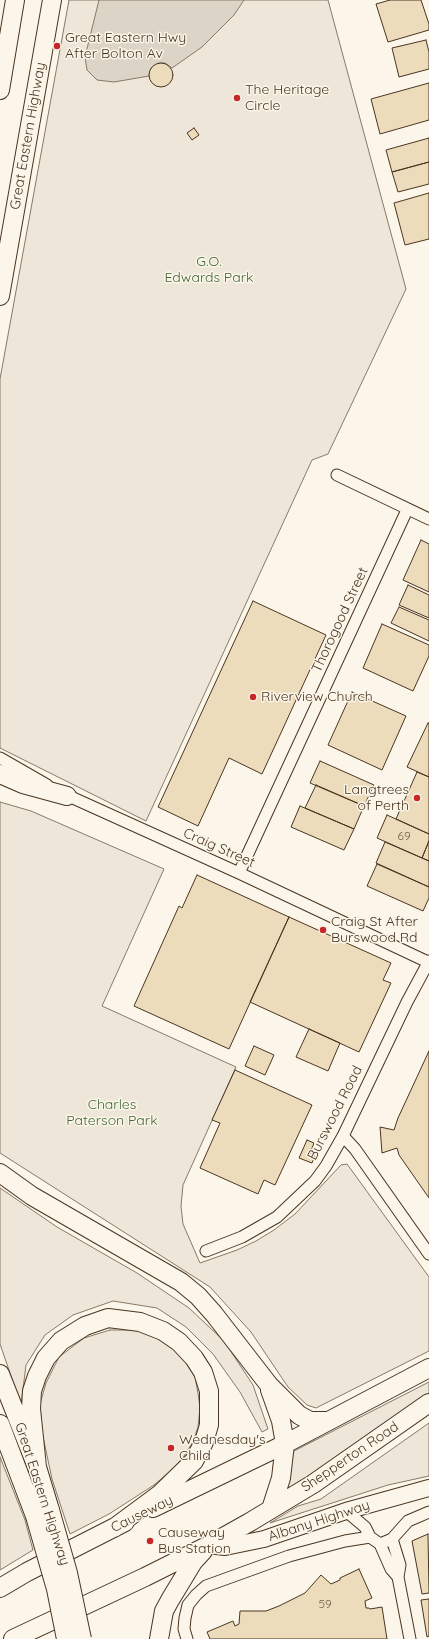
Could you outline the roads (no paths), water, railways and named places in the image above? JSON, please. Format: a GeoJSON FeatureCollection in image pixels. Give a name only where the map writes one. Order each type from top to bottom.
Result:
{"type":"FeatureCollection","features":[{"type":"Feature","properties":{"kind":"highway"},"geometry":{"type":"LineString","coordinates":[[0,90],[15,0]]}},
{"type":"Feature","properties":{"kind":"highway","name":"Great Eastern Highway"},"geometry":{"type":"LineString","coordinates":[[0,296],[52,0]]}},
{"type":"Feature","properties":{"kind":"highway"},"geometry":{"type":"LineString","coordinates":[[0,774],[23,784],[67,796]]}},
{"type":"Feature","properties":{"kind":"highway"},"geometry":{"type":"LineString","coordinates":[[0,1173],[32,1196],[181,1282],[198,1296],[214,1314],[269,1386],[299,1415],[310,1421],[328,1422]]}},
{"type":"Feature","properties":{"kind":"highway"},"geometry":{"type":"LineString","coordinates":[[37,1467],[31,1409],[32,1391],[37,1376],[46,1358],[61,1341],[85,1326],[108,1318],[140,1322],[163,1331],[179,1342],[203,1372],[209,1391],[209,1425],[204,1442],[194,1461],[160,1494],[114,1528]]}},
{"type":"Feature","properties":{"kind":"highway"},"geometry":{"type":"LineString","coordinates":[[285,1444],[429,1368]]}},
{"type":"Feature","properties":{"kind":"highway","name":"Great Eastern Highway"},"geometry":{"type":"LineString","coordinates":[[0,1374],[37,1467],[52,1574],[66,1639]]}},
{"type":"Feature","properties":{"kind":"highway"},"geometry":{"type":"LineString","coordinates":[[13,1639],[209,1545],[270,1509],[281,1478],[285,1444],[281,1421],[269,1386]]}},
{"type":"Feature","properties":{"kind":"highway","name":"Shepperton Road"},"geometry":{"type":"LineString","coordinates":[[270,1509],[313,1484],[429,1403]]}},
{"type":"Feature","properties":{"kind":"highway","name":"Great Eastern Highway"},"geometry":{"type":"LineString","coordinates":[[0,1424],[43,1513],[68,1574],[82,1639]]}},
{"type":"Feature","properties":{"kind":"highway","name":"Causeway"},"geometry":{"type":"LineString","coordinates":[[0,1588],[27,1572],[114,1528],[285,1444]]}},
{"type":"Feature","properties":{"kind":"highway"},"geometry":{"type":"LineString","coordinates":[[159,1639],[164,1611],[193,1562],[209,1545]]}},
{"type":"Feature","properties":{"kind":"main road","name":"Albany Highway"},"geometry":{"type":"LineString","coordinates":[[209,1545],[225,1547],[264,1538],[346,1511],[429,1488]]}},
{"type":"Feature","properties":{"kind":"street"},"geometry":{"type":"LineString","coordinates":[[337,475],[407,510],[429,519]]}},
{"type":"Feature","properties":{"kind":"street","name":"Thorogood Street"},"geometry":{"type":"LineString","coordinates":[[240,873],[407,510]]}},
{"type":"Feature","properties":{"kind":"street","name":"Craig Street"},"geometry":{"type":"LineString","coordinates":[[0,758],[67,796],[240,873],[429,962]]}},
{"type":"Feature","properties":{"kind":"street","name":"Burswood Road"},"geometry":{"type":"LineString","coordinates":[[206,1251],[242,1237],[277,1217],[315,1181],[326,1166],[343,1136],[407,1002],[429,962]]}},
{"type":"Feature","properties":{"kind":"street"},"geometry":{"type":"LineString","coordinates":[[343,1136],[355,1149],[429,1254]]}},
{"type":"Feature","properties":{"kind":"street"},"geometry":{"type":"LineString","coordinates":[[346,1511],[364,1527],[370,1537],[380,1544],[391,1569],[398,1576]]}},
{"type":"Feature","properties":{"kind":"street"},"geometry":{"type":"LineString","coordinates":[[380,1544],[392,1539],[408,1521],[429,1512]]}},
{"type":"Feature","properties":{"kind":"street"},"geometry":{"type":"LineString","coordinates":[[185,1634],[185,1618],[188,1605],[206,1586],[289,1556],[345,1541],[370,1537]]}},
{"type":"Feature","properties":{"kind":"street"},"geometry":{"type":"LineString","coordinates":[[392,1539],[400,1565],[398,1576],[410,1639]]}},
{"type":"Feature","properties":{"kind":"place","name":"Great Eastern Hwy After Bolton Av"},"geometry":{"type":"Point","coordinates":[57,46]}},
{"type":"Feature","properties":{"kind":"place","name":"The Heritage Circle"},"geometry":{"type":"Point","coordinates":[237,98]}},
{"type":"Feature","properties":{"kind":"place","name":"Riverview Church"},"geometry":{"type":"Point","coordinates":[253,697]}},
{"type":"Feature","properties":{"kind":"place","name":"Langtrees of Perth"},"geometry":{"type":"Point","coordinates":[417,798]}},
{"type":"Feature","properties":{"kind":"place","name":"Craig St After Burswood Rd"},"geometry":{"type":"Point","coordinates":[323,930]}},
{"type":"Feature","properties":{"kind":"place","name":"Wednesday's Child"},"geometry":{"type":"Point","coordinates":[171,1448]}},
{"type":"Feature","properties":{"kind":"place","name":"Causeway Bus Station"},"geometry":{"type":"Point","coordinates":[150,1541]}},
{"type":"Feature","properties":{"kind":"park label","name":"G.O. Edwards Park"},"geometry":{"type":"Point","coordinates":[209,270]}},
{"type":"Feature","properties":{"kind":"park label","name":"Charles Paterson Park"},"geometry":{"type":"Point","coordinates":[112,1114]}}]}
